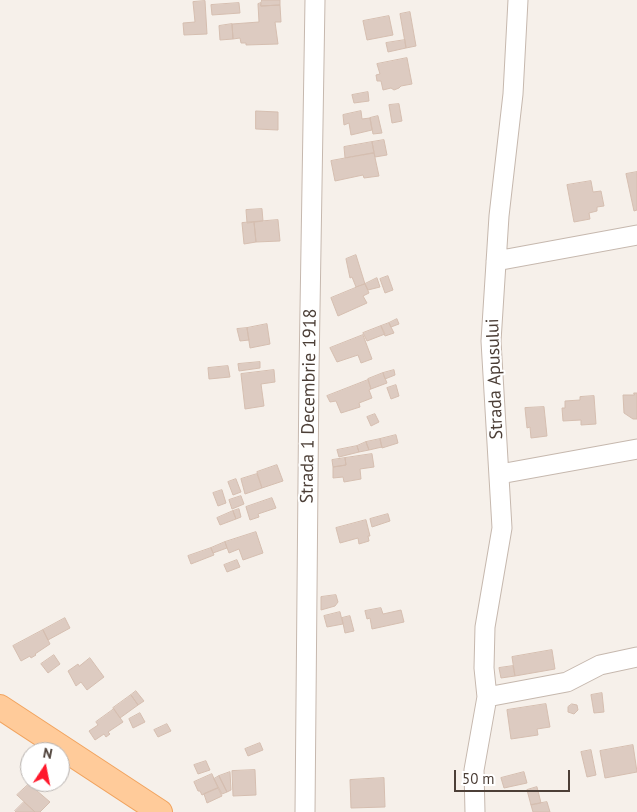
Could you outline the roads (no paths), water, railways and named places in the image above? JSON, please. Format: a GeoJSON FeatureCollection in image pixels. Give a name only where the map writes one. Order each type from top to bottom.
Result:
{"type":"FeatureCollection","features":[{"type":"Feature","properties":{"kind":"main road"},"geometry":{"type":"LineString","coordinates":[[0,707],[160,812]]}},
{"type":"Feature","properties":{"kind":"street","name":"Strada 1 Decembrie 1918"},"geometry":{"type":"LineString","coordinates":[[305,812],[315,0]]}},
{"type":"Feature","properties":{"kind":"street","name":"Strada Apusului"},"geometry":{"type":"LineString","coordinates":[[475,812],[474,770],[487,698],[484,668],[485,627],[502,528],[491,341],[499,216],[513,94],[518,0]]}},
{"type":"Feature","properties":{"kind":"street"},"geometry":{"type":"LineString","coordinates":[[496,261],[637,235]]}},
{"type":"Feature","properties":{"kind":"street"},"geometry":{"type":"LineString","coordinates":[[500,474],[637,449]]}},
{"type":"Feature","properties":{"kind":"street"},"geometry":{"type":"LineString","coordinates":[[487,698],[567,682],[600,665],[637,657]]}}]}
